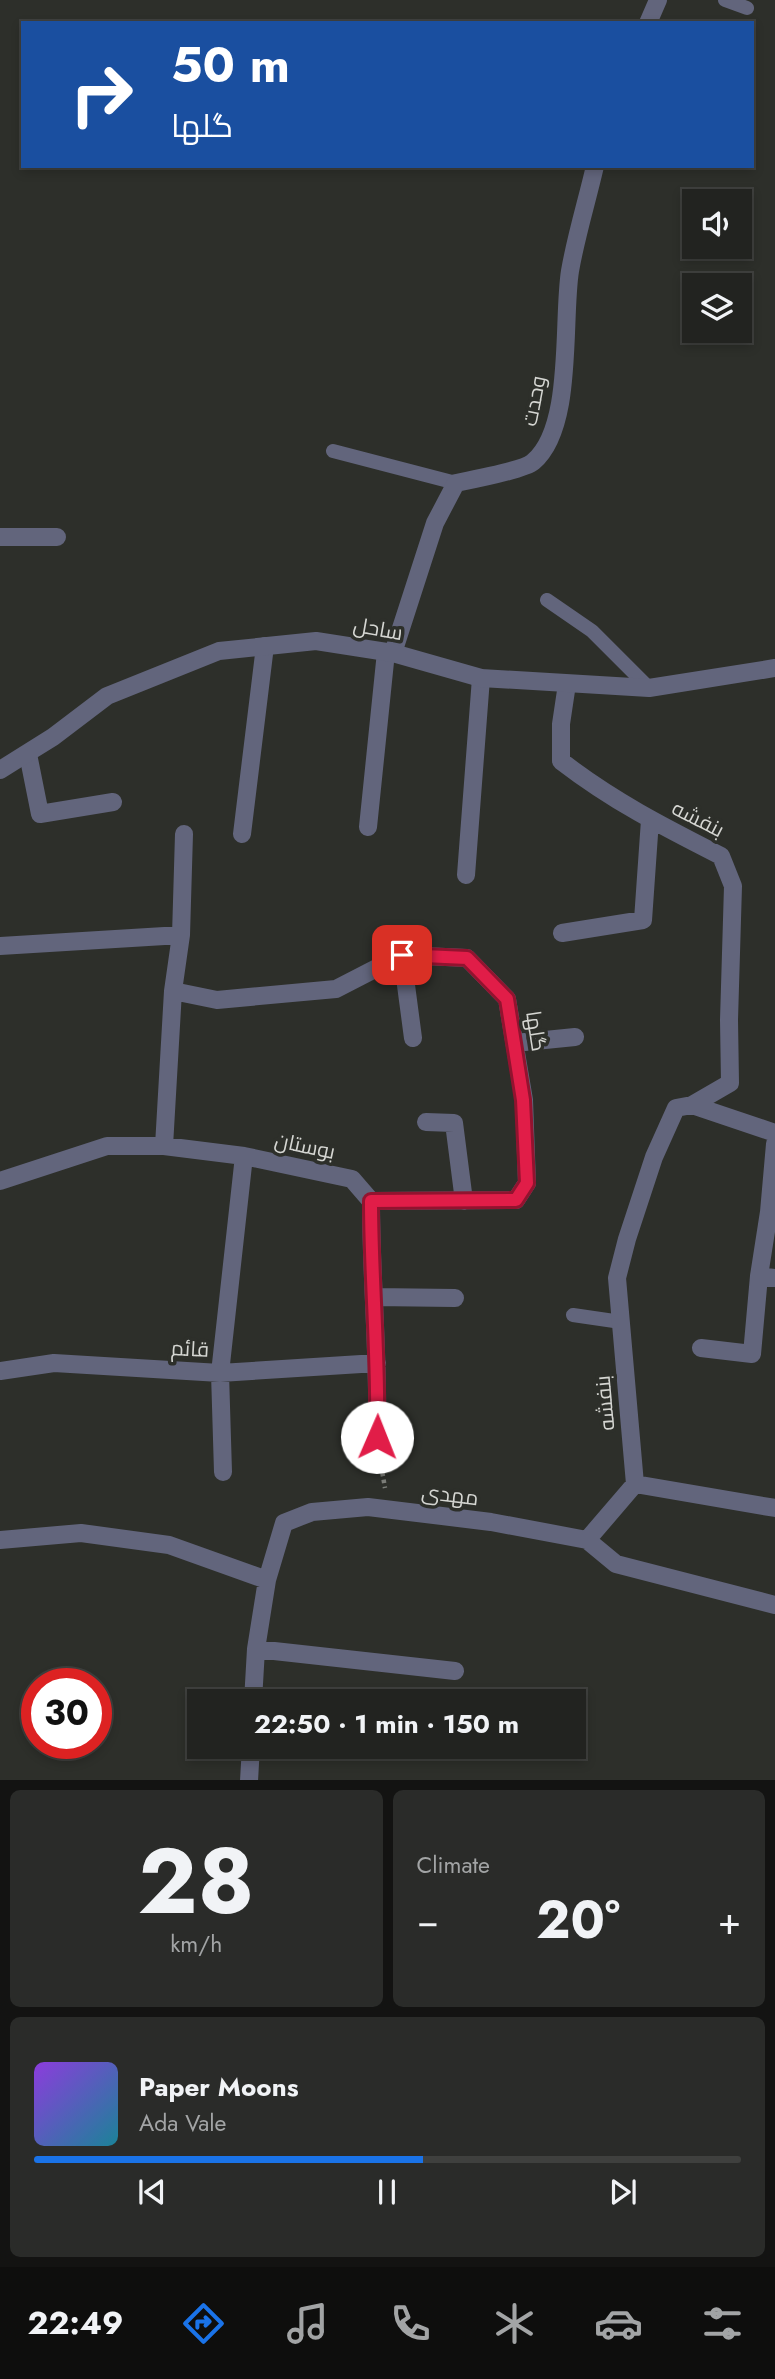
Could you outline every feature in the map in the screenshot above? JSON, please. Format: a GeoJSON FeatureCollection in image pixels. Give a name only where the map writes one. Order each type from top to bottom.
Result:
{"type":"FeatureCollection","features":[{"type":"Feature","properties":{"kind":"street"},"geometry":{"type":"LineString","coordinates":[[649,21],[658,0]]}},
{"type":"Feature","properties":{"kind":"street","name":"وحدت"},"geometry":{"type":"LineString","coordinates":[[456,483],[492,476],[533,463],[550,440],[561,399],[570,272],[595,168]]}},
{"type":"Feature","properties":{"kind":"street"},"geometry":{"type":"LineString","coordinates":[[368,827],[389,653],[435,523],[456,483]]}},
{"type":"Feature","properties":{"kind":"street"},"geometry":{"type":"LineString","coordinates":[[0,537],[57,537]]}},
{"type":"Feature","properties":{"kind":"street","name":"ساحل"},"geometry":{"type":"LineString","coordinates":[[0,770],[28,754],[107,696],[219,651],[316,642],[389,653],[481,678],[649,688],[775,667]]}},
{"type":"Feature","properties":{"kind":"street"},"geometry":{"type":"LineString","coordinates":[[242,834],[265,646]]}},
{"type":"Feature","properties":{"kind":"street"},"geometry":{"type":"LineString","coordinates":[[466,875],[481,678]]}},
{"type":"Feature","properties":{"kind":"street","name":"بنفشه"},"geometry":{"type":"LineString","coordinates":[[567,684],[561,724],[561,761],[596,789],[721,856],[733,886],[730,1083],[692,1105],[676,1108],[654,1157],[617,1278],[635,1484]]}},
{"type":"Feature","properties":{"kind":"street"},"geometry":{"type":"LineString","coordinates":[[28,754],[40,814],[113,802]]}},
{"type":"Feature","properties":{"kind":"street"},"geometry":{"type":"LineString","coordinates":[[562,933],[643,920],[650,820]]}},
{"type":"Feature","properties":{"kind":"street"},"geometry":{"type":"LineString","coordinates":[[164,1146],[173,991],[181,935],[184,834]]}},
{"type":"Feature","properties":{"kind":"street"},"geometry":{"type":"LineString","coordinates":[[0,946],[181,935]]}},
{"type":"Feature","properties":{"kind":"street"},"geometry":{"type":"LineString","coordinates":[[402,955],[413,1038]]}},
{"type":"Feature","properties":{"kind":"street","name":"گلها"},"geometry":{"type":"LineString","coordinates":[[173,991],[217,1000],[336,989],[402,955],[467,958],[507,999],[523,1100],[527,1183],[516,1200],[371,1201]]}},
{"type":"Feature","properties":{"kind":"street"},"geometry":{"type":"LineString","coordinates":[[515,1044],[575,1037]]}},
{"type":"Feature","properties":{"kind":"street"},"geometry":{"type":"LineString","coordinates":[[692,1105],[775,1133]]}},
{"type":"Feature","properties":{"kind":"street"},"geometry":{"type":"LineString","coordinates":[[426,1122],[454,1124],[464,1201]]}},
{"type":"Feature","properties":{"kind":"street"},"geometry":{"type":"LineString","coordinates":[[701,1348],[752,1354],[767,1277],[775,1144]]}},
{"type":"Feature","properties":{"kind":"street","name":"بوستان"},"geometry":{"type":"LineString","coordinates":[[0,1181],[107,1146],[164,1146],[244,1157],[352,1180],[371,1201]]}},
{"type":"Feature","properties":{"kind":"street"},"geometry":{"type":"LineString","coordinates":[[223,1472],[220,1373],[244,1157]]}},
{"type":"Feature","properties":{"kind":"street"},"geometry":{"type":"LineString","coordinates":[[371,1201],[377,1437]]}},
{"type":"Feature","properties":{"kind":"street"},"geometry":{"type":"LineString","coordinates":[[374,1297],[455,1298]]}},
{"type":"Feature","properties":{"kind":"street","name":"قائم"},"geometry":{"type":"LineString","coordinates":[[0,1371],[54,1363],[220,1373],[377,1363]]}},
{"type":"Feature","properties":{"kind":"street"},"geometry":{"type":"LineString","coordinates":[[775,1508],[635,1484],[587,1540],[616,1564],[775,1605]]}},
{"type":"Feature","properties":{"kind":"street","name":"مهدی"},"geometry":{"type":"LineString","coordinates":[[254,1689],[256,1649],[267,1580],[285,1523],[312,1512],[368,1507],[491,1522],[587,1540]]}},
{"type":"Feature","properties":{"kind":"street"},"geometry":{"type":"LineString","coordinates":[[0,1540],[81,1534],[169,1545],[267,1580]]}},
{"type":"Feature","properties":{"kind":"street"},"geometry":{"type":"LineString","coordinates":[[256,1649],[455,1671]]}},
{"type":"Feature","properties":{"kind":"street"},"geometry":{"type":"LineString","coordinates":[[249,1780],[250,1759]]}},
{"type":"Feature","properties":{"kind":"lane"},"geometry":{"type":"LineString","coordinates":[[725,0],[747,8]]}},
{"type":"Feature","properties":{"kind":"lane"},"geometry":{"type":"LineString","coordinates":[[333,451],[456,483]]}},
{"type":"Feature","properties":{"kind":"lane"},"geometry":{"type":"LineString","coordinates":[[547,600],[592,631],[649,688]]}},
{"type":"Feature","properties":{"kind":"lane"},"geometry":{"type":"LineString","coordinates":[[573,1315],[621,1322]]}},
{"type":"Feature","properties":{"kind":"path"},"geometry":{"type":"LineString","coordinates":[[377,1437],[388,1510]]}},
{"type":"Feature","properties":{"kind":"route"},"geometry":{"type":"LineString","coordinates":[[377,1437],[371,1201],[516,1200],[527,1183],[523,1100],[507,999],[467,958],[402,955]]}}]}
